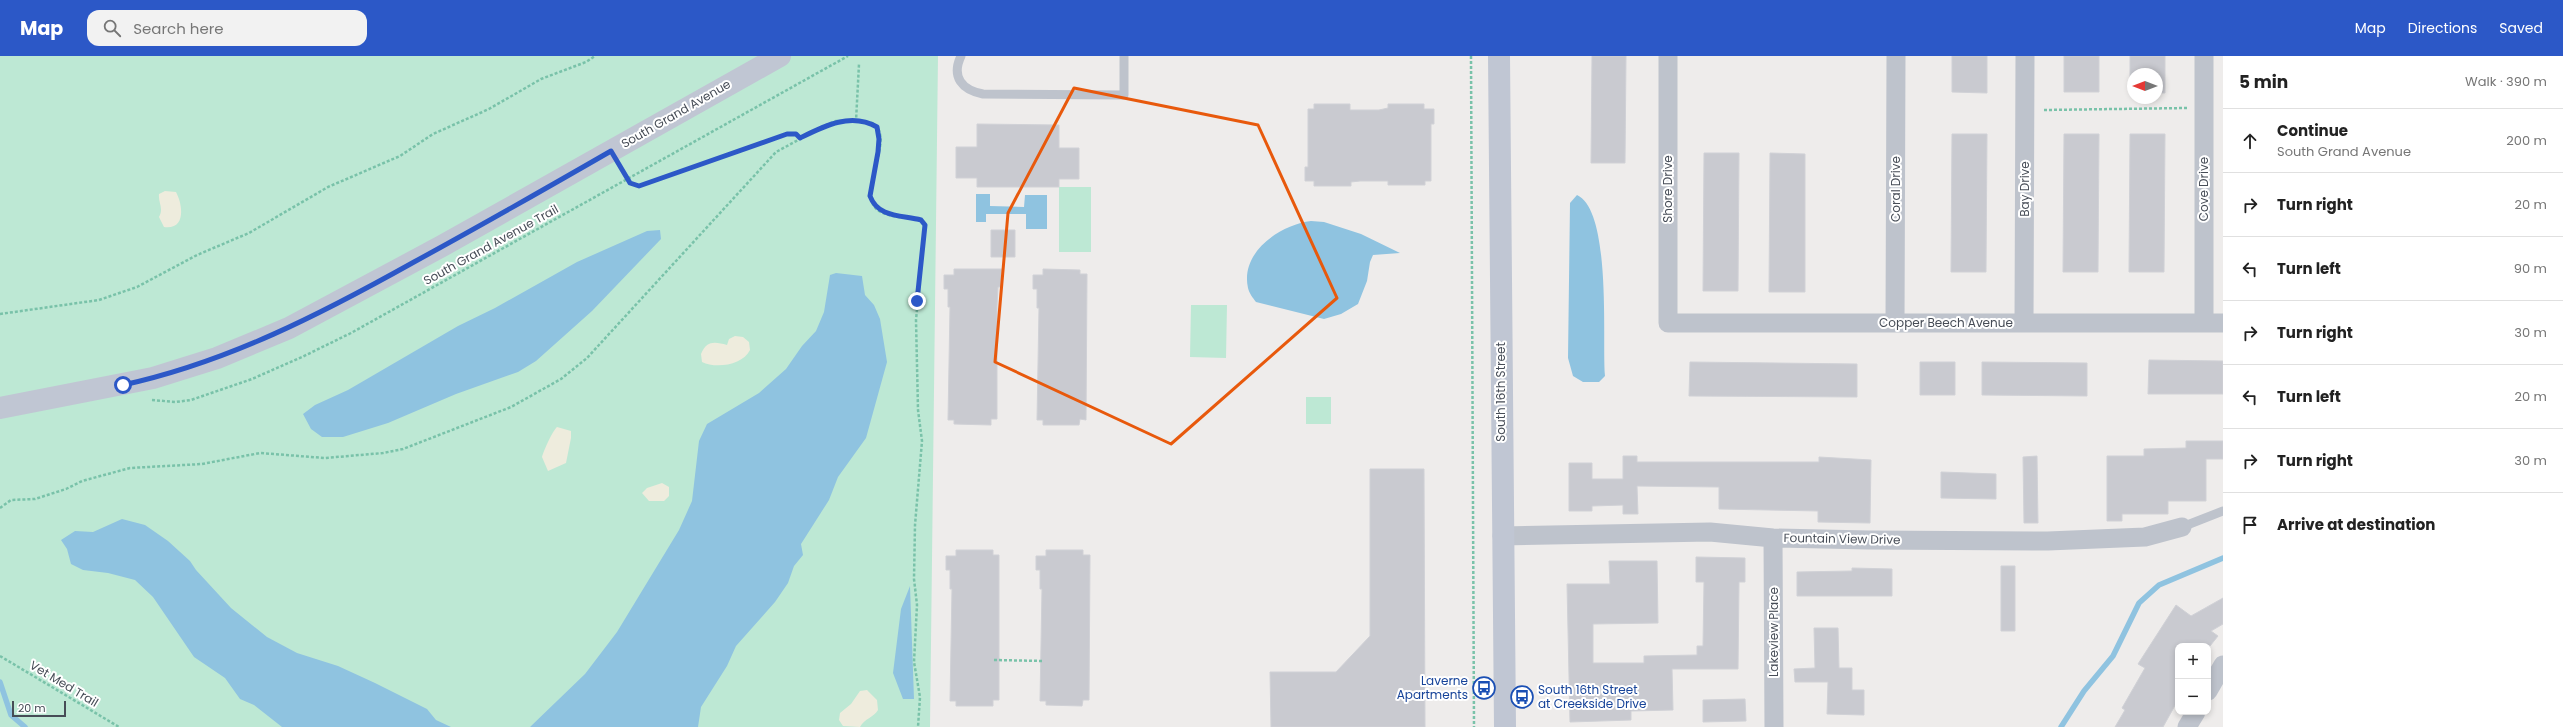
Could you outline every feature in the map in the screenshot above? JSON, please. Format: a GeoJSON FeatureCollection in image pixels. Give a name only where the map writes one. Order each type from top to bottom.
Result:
{"type":"FeatureCollection","features":[{"type":"Feature","properties":{"kind":"street","name":"South Grand Avenue"},"geometry":{"type":"LineString","coordinates":[[0,408],[123,385],[196,365],[289,328],[388,276],[780,56]]}},
{"type":"Feature","properties":{"kind":"street","name":"South 16th Street"},"geometry":{"type":"LineString","coordinates":[[1499,56],[1502,536],[1505,727]]}},
{"type":"Feature","properties":{"kind":"street","name":"Shore Drive"},"geometry":{"type":"LineString","coordinates":[[1668,56],[1668,323]]}},
{"type":"Feature","properties":{"kind":"street","name":"Coral Drive"},"geometry":{"type":"LineString","coordinates":[[1895,323],[1896,56]]}},
{"type":"Feature","properties":{"kind":"street","name":"Bay Drive"},"geometry":{"type":"LineString","coordinates":[[2024,323],[2025,56]]}},
{"type":"Feature","properties":{"kind":"street","name":"Cove Drive"},"geometry":{"type":"LineString","coordinates":[[2204,56],[2204,323]]}},
{"type":"Feature","properties":{"kind":"street","name":"Copper Beech Avenue"},"geometry":{"type":"LineString","coordinates":[[1668,323],[2223,323]]}},
{"type":"Feature","properties":{"kind":"street","name":"Fountain View Drive"},"geometry":{"type":"LineString","coordinates":[[1502,536],[1710,532],[1773,538],[2048,541],[2145,537],[2182,527]]}},
{"type":"Feature","properties":{"kind":"street","name":"Lakeview Place"},"geometry":{"type":"LineString","coordinates":[[1773,538],[1774,727]]}},
{"type":"Feature","properties":{"kind":"street"},"geometry":{"type":"LineString","coordinates":[[2211,686],[2223,665]]}},
{"type":"Feature","properties":{"kind":"street"},"geometry":{"type":"LineString","coordinates":[[2187,727],[2194,715]]}},
{"type":"Feature","properties":{"kind":"lane"},"geometry":{"type":"LineString","coordinates":[[961,56],[958,72],[961,84],[970,92],[983,94],[1124,95],[1124,56]]}},
{"type":"Feature","properties":{"kind":"lane"},"geometry":{"type":"LineString","coordinates":[[2182,527],[2223,511]]}},
{"type":"Feature","properties":{"kind":"path"},"geometry":{"type":"LineString","coordinates":[[0,314],[100,300],[137,287],[197,255],[249,233],[328,187],[400,156],[450,125],[489,109],[542,79],[586,62],[595,56]]}},
{"type":"Feature","properties":{"kind":"path","name":"South Grand Avenue Trail"},"geometry":{"type":"LineString","coordinates":[[145,399],[175,402],[191,400],[302,357],[848,56]]}},
{"type":"Feature","properties":{"kind":"path"},"geometry":{"type":"LineString","coordinates":[[1471,56],[1474,727]]}},
{"type":"Feature","properties":{"kind":"path"},"geometry":{"type":"LineString","coordinates":[[856,121],[858,64]]}},
{"type":"Feature","properties":{"kind":"path"},"geometry":{"type":"LineString","coordinates":[[2043,110],[2183,108]]}},
{"type":"Feature","properties":{"kind":"path"},"geometry":{"type":"LineString","coordinates":[[0,508],[10,500],[35,499],[66,489],[82,481],[130,468],[202,464],[260,453],[308,458],[383,453],[403,449],[511,407],[562,379],[587,358],[776,152],[800,138],[836,121],[870,122],[877,127],[879,132],[878,152],[870,196],[873,205],[879,211],[921,220],[925,225],[916,320],[918,410],[922,441],[915,525],[914,578],[917,605],[914,662],[920,696],[918,727]]}},
{"type":"Feature","properties":{"kind":"path"},"geometry":{"type":"LineString","coordinates":[[611,151],[627,179],[634,186],[639,186],[787,134],[796,134],[800,138]]}},
{"type":"Feature","properties":{"kind":"path","name":"Vet Med Trail"},"geometry":{"type":"LineString","coordinates":[[0,656],[119,727]]}},
{"type":"Feature","properties":{"kind":"path"},"geometry":{"type":"LineString","coordinates":[[994,660],[1044,661]]}},
{"type":"Feature","properties":{"kind":"highlighted area"},"geometry":{"type":"Polygon","coordinates":[[[1074,88],[1258,125],[1337,298],[1171,444],[995,362],[1008,213],[1074,88]]]}},
{"type":"Feature","properties":{"kind":"green space"},"geometry":{"type":"Polygon","coordinates":[[[0,56],[938,56],[930,727],[0,727],[0,56]]]}},
{"type":"Feature","properties":{"kind":"green space"},"geometry":{"type":"Polygon","coordinates":[[[1059,187],[1091,187],[1091,252],[1059,252],[1059,187]]]}},
{"type":"Feature","properties":{"kind":"green space"},"geometry":{"type":"Polygon","coordinates":[[[1191,305],[1227,305],[1226,358],[1190,357],[1191,305]]]}},
{"type":"Feature","properties":{"kind":"green space"},"geometry":{"type":"Polygon","coordinates":[[[1306,397],[1331,397],[1331,424],[1306,424],[1306,397]]]}},
{"type":"Feature","properties":{"kind":"sand"},"geometry":{"type":"Polygon","coordinates":[[[165,191],[176,192],[180,203],[181,216],[176,225],[171,227],[164,227],[159,217],[161,208],[159,194],[165,191]]]}},
{"type":"Feature","properties":{"kind":"sand"},"geometry":{"type":"Polygon","coordinates":[[[735,336],[743,337],[749,342],[750,350],[742,359],[729,364],[721,365],[702,362],[701,354],[706,346],[712,343],[727,345],[729,339],[735,336]]]}},
{"type":"Feature","properties":{"kind":"sand"},"geometry":{"type":"Polygon","coordinates":[[[557,427],[571,431],[566,463],[548,471],[542,457],[548,441],[557,427]]]}},
{"type":"Feature","properties":{"kind":"sand"},"geometry":{"type":"Polygon","coordinates":[[[662,483],[669,487],[669,496],[664,501],[649,501],[642,493],[647,488],[662,483]]]}},
{"type":"Feature","properties":{"kind":"sand"},"geometry":{"type":"Polygon","coordinates":[[[867,690],[877,700],[878,710],[860,727],[843,726],[839,720],[840,713],[851,704],[860,691],[867,690]]]}},
{"type":"Feature","properties":{"kind":"water"},"geometry":{"type":"Polygon","coordinates":[[[976,194],[990,194],[990,206],[1024,207],[1025,195],[1047,195],[1047,229],[1026,229],[1026,214],[986,214],[986,222],[976,222],[976,194]]]}},
{"type":"Feature","properties":{"kind":"water"},"geometry":{"type":"Polygon","coordinates":[[[1577,195],[1588,206],[1596,225],[1600,250],[1603,278],[1605,376],[1599,382],[1583,382],[1573,376],[1568,358],[1570,203],[1577,195]]]}},
{"type":"Feature","properties":{"kind":"water"},"geometry":{"type":"Polygon","coordinates":[[[1311,221],[1324,222],[1361,234],[1400,253],[1373,255],[1370,262],[1367,281],[1358,304],[1341,314],[1324,319],[1256,302],[1250,294],[1248,288],[1247,275],[1250,263],[1256,252],[1265,242],[1275,234],[1287,228],[1311,221]]]}},
{"type":"Feature","properties":{"kind":"water"},"geometry":{"type":"Polygon","coordinates":[[[660,230],[661,239],[592,311],[536,361],[518,372],[456,394],[388,423],[343,437],[322,437],[311,429],[303,414],[315,405],[348,390],[458,326],[495,308],[577,262],[647,231],[660,230]]]}},
{"type":"Feature","properties":{"kind":"water"},"geometry":{"type":"Polygon","coordinates":[[[836,273],[862,276],[865,295],[874,305],[880,319],[887,362],[866,438],[838,477],[829,500],[801,544],[803,555],[794,566],[788,583],[775,602],[736,646],[727,666],[701,707],[698,727],[530,727],[585,674],[617,632],[679,530],[692,501],[699,441],[707,424],[759,393],[786,369],[802,346],[816,331],[824,312],[830,275],[836,273]]]}},
{"type":"Feature","properties":{"kind":"water"},"geometry":{"type":"Polygon","coordinates":[[[122,519],[145,525],[168,541],[190,561],[196,570],[231,608],[267,637],[297,653],[338,666],[375,683],[427,709],[436,720],[451,727],[282,727],[254,705],[240,699],[225,678],[194,657],[153,597],[135,580],[108,573],[83,570],[71,564],[67,549],[61,540],[75,531],[93,532],[122,519]]]}},
{"type":"Feature","properties":{"kind":"water"},"geometry":{"type":"Polygon","coordinates":[[[910,586],[914,699],[903,699],[893,673],[901,609],[910,586]]]}},
{"type":"Feature","properties":{"kind":"building"},"geometry":{"type":"Polygon","coordinates":[[[1592,56],[1626,56],[1625,163],[1591,163],[1592,56]]]}},
{"type":"Feature","properties":{"kind":"building"},"geometry":{"type":"Polygon","coordinates":[[[1952,56],[1987,56],[1987,93],[1952,92],[1952,56]]]}},
{"type":"Feature","properties":{"kind":"building"},"geometry":{"type":"Polygon","coordinates":[[[2064,56],[2099,56],[2099,92],[2064,92],[2064,56]]]}},
{"type":"Feature","properties":{"kind":"building"},"geometry":{"type":"Polygon","coordinates":[[[2130,56],[2165,56],[2165,93],[2163,93],[2163,68],[2130,68],[2130,56]]]}},
{"type":"Feature","properties":{"kind":"building"},"geometry":{"type":"Polygon","coordinates":[[[1314,104],[1350,104],[1350,110],[1379,110],[1388,108],[1388,104],[1424,104],[1424,109],[1434,109],[1434,124],[1431,124],[1431,181],[1425,181],[1425,185],[1388,185],[1388,181],[1360,181],[1351,182],[1351,186],[1314,186],[1314,181],[1305,181],[1305,167],[1308,167],[1308,109],[1314,109],[1314,104]]]}},
{"type":"Feature","properties":{"kind":"building"},"geometry":{"type":"Polygon","coordinates":[[[977,124],[1059,125],[1059,148],[1079,148],[1079,179],[1059,179],[1059,187],[977,187],[977,178],[956,178],[956,147],[977,147],[977,124]]]}},
{"type":"Feature","properties":{"kind":"building"},"geometry":{"type":"Polygon","coordinates":[[[1952,134],[1987,134],[1986,272],[1951,272],[1952,134]]]}},
{"type":"Feature","properties":{"kind":"building"},"geometry":{"type":"Polygon","coordinates":[[[2064,134],[2099,134],[2098,272],[2063,272],[2064,134]]]}},
{"type":"Feature","properties":{"kind":"building"},"geometry":{"type":"Polygon","coordinates":[[[2130,134],[2165,134],[2164,272],[2129,272],[2130,134]]]}},
{"type":"Feature","properties":{"kind":"building"},"geometry":{"type":"Polygon","coordinates":[[[1704,153],[1739,153],[1738,291],[1703,291],[1704,153]]]}},
{"type":"Feature","properties":{"kind":"building"},"geometry":{"type":"Polygon","coordinates":[[[1770,153],[1805,154],[1805,292],[1769,292],[1770,153]]]}},
{"type":"Feature","properties":{"kind":"building"},"geometry":{"type":"Polygon","coordinates":[[[991,230],[1015,230],[1015,257],[991,257],[991,230]]]}},
{"type":"Feature","properties":{"kind":"building"},"geometry":{"type":"Polygon","coordinates":[[[954,269],[1002,269],[1001,287],[998,287],[997,306],[997,419],[991,419],[991,425],[954,424],[954,420],[948,420],[950,307],[948,307],[948,289],[944,289],[944,275],[954,275],[954,269]]]}},
{"type":"Feature","properties":{"kind":"building"},"geometry":{"type":"Polygon","coordinates":[[[1043,269],[1080,270],[1080,274],[1087,274],[1086,420],[1080,419],[1079,425],[1043,425],[1043,420],[1037,420],[1039,308],[1037,308],[1037,289],[1033,289],[1033,275],[1043,275],[1043,269]]]}},
{"type":"Feature","properties":{"kind":"building"},"geometry":{"type":"Polygon","coordinates":[[[2149,360],[2223,361],[2223,394],[2148,394],[2149,360]]]}},
{"type":"Feature","properties":{"kind":"building"},"geometry":{"type":"Polygon","coordinates":[[[1690,362],[1857,364],[1857,397],[1689,396],[1690,362]]]}},
{"type":"Feature","properties":{"kind":"building"},"geometry":{"type":"Polygon","coordinates":[[[1920,362],[1955,362],[1955,395],[1920,395],[1920,362]]]}},
{"type":"Feature","properties":{"kind":"building"},"geometry":{"type":"Polygon","coordinates":[[[1982,362],[2087,363],[2087,396],[1982,395],[1982,362]]]}},
{"type":"Feature","properties":{"kind":"building"},"geometry":{"type":"Polygon","coordinates":[[[2186,441],[2223,441],[2223,459],[2206,459],[2206,501],[2168,501],[2168,514],[2122,514],[2122,521],[2107,521],[2107,456],[2144,456],[2144,449],[2186,448],[2186,441]]]}},
{"type":"Feature","properties":{"kind":"building"},"geometry":{"type":"Polygon","coordinates":[[[1623,456],[1637,456],[1637,462],[1819,462],[1819,457],[1871,460],[1870,523],[1818,522],[1818,511],[1719,509],[1719,487],[1637,486],[1638,514],[1623,514],[1623,505],[1592,506],[1592,511],[1569,511],[1569,463],[1592,463],[1592,479],[1623,479],[1623,456]]]}},
{"type":"Feature","properties":{"kind":"building"},"geometry":{"type":"Polygon","coordinates":[[[2037,456],[2038,523],[2024,523],[2023,457],[2037,456]]]}},
{"type":"Feature","properties":{"kind":"building"},"geometry":{"type":"Polygon","coordinates":[[[1370,469],[1424,469],[1425,727],[1271,727],[1270,672],[1336,672],[1370,636],[1370,469]]]}},
{"type":"Feature","properties":{"kind":"building"},"geometry":{"type":"Polygon","coordinates":[[[1941,472],[1996,474],[1996,499],[1941,498],[1941,472]]]}},
{"type":"Feature","properties":{"kind":"building"},"geometry":{"type":"Polygon","coordinates":[[[956,550],[993,550],[993,555],[999,555],[999,700],[993,700],[993,706],[956,706],[956,701],[950,701],[952,589],[950,589],[950,570],[946,570],[946,556],[956,556],[956,550]]]}},
{"type":"Feature","properties":{"kind":"building"},"geometry":{"type":"Polygon","coordinates":[[[1046,550],[1083,550],[1083,555],[1090,555],[1089,700],[1083,700],[1082,706],[1046,705],[1046,701],[1040,701],[1042,589],[1040,589],[1040,570],[1036,570],[1036,556],[1046,556],[1046,550]]]}},
{"type":"Feature","properties":{"kind":"building"},"geometry":{"type":"Polygon","coordinates":[[[1696,557],[1745,558],[1745,582],[1739,582],[1738,669],[1672,669],[1673,710],[1631,711],[1631,720],[1570,722],[1567,584],[1610,584],[1609,561],[1657,561],[1658,623],[1593,624],[1593,663],[1644,663],[1644,656],[1697,655],[1697,646],[1703,646],[1704,582],[1696,582],[1696,557]]]}},
{"type":"Feature","properties":{"kind":"building"},"geometry":{"type":"Polygon","coordinates":[[[2001,566],[2015,566],[2015,631],[2001,631],[2001,566]]]}},
{"type":"Feature","properties":{"kind":"building"},"geometry":{"type":"Polygon","coordinates":[[[1852,568],[1892,569],[1892,596],[1797,596],[1797,572],[1852,571],[1852,568]]]}},
{"type":"Feature","properties":{"kind":"building"},"geometry":{"type":"Polygon","coordinates":[[[2223,598],[2223,624],[2211,631],[2218,636],[2211,645],[2211,643],[2175,643],[2175,705],[2163,727],[2115,727],[2125,710],[2122,708],[2145,668],[2138,664],[2176,605],[2191,616],[2223,598]]]}},
{"type":"Feature","properties":{"kind":"building"},"geometry":{"type":"Polygon","coordinates":[[[1814,628],[1838,628],[1839,668],[1852,668],[1852,690],[1864,690],[1864,715],[1827,714],[1828,682],[1795,682],[1794,669],[1815,668],[1814,628]]]}},
{"type":"Feature","properties":{"kind":"building"},"geometry":{"type":"Polygon","coordinates":[[[1745,699],[1746,721],[1703,722],[1703,700],[1745,699]]]}},
{"type":"Feature","properties":{"kind":"waterway"},"geometry":{"type":"LineString","coordinates":[[2061,727],[2084,691],[2113,656],[2139,603],[2159,585],[2223,558]]}},
{"type":"Feature","properties":{"kind":"waterway"},"geometry":{"type":"LineString","coordinates":[[0,682],[11,715],[25,727]]}},
{"type":"Feature","properties":{"kind":"place","name":"Laverne Apartments"},"geometry":{"type":"Point","coordinates":[1484,688]}},
{"type":"Feature","properties":{"kind":"place","name":"South 16th Street at Creekside Drive"},"geometry":{"type":"Point","coordinates":[1522,697]}},
{"type":"Feature","properties":{"kind":"route"},"geometry":{"type":"LineString","coordinates":[[123,385],[182,370],[217,358],[254,344],[289,328],[382,280],[611,151],[630,183],[634,186],[639,186],[787,134],[796,134],[800,138],[836,121],[870,122],[877,127],[879,132],[878,152],[870,196],[873,205],[879,211],[896,216],[921,220],[925,225],[924,248],[917,301]]}}]}
